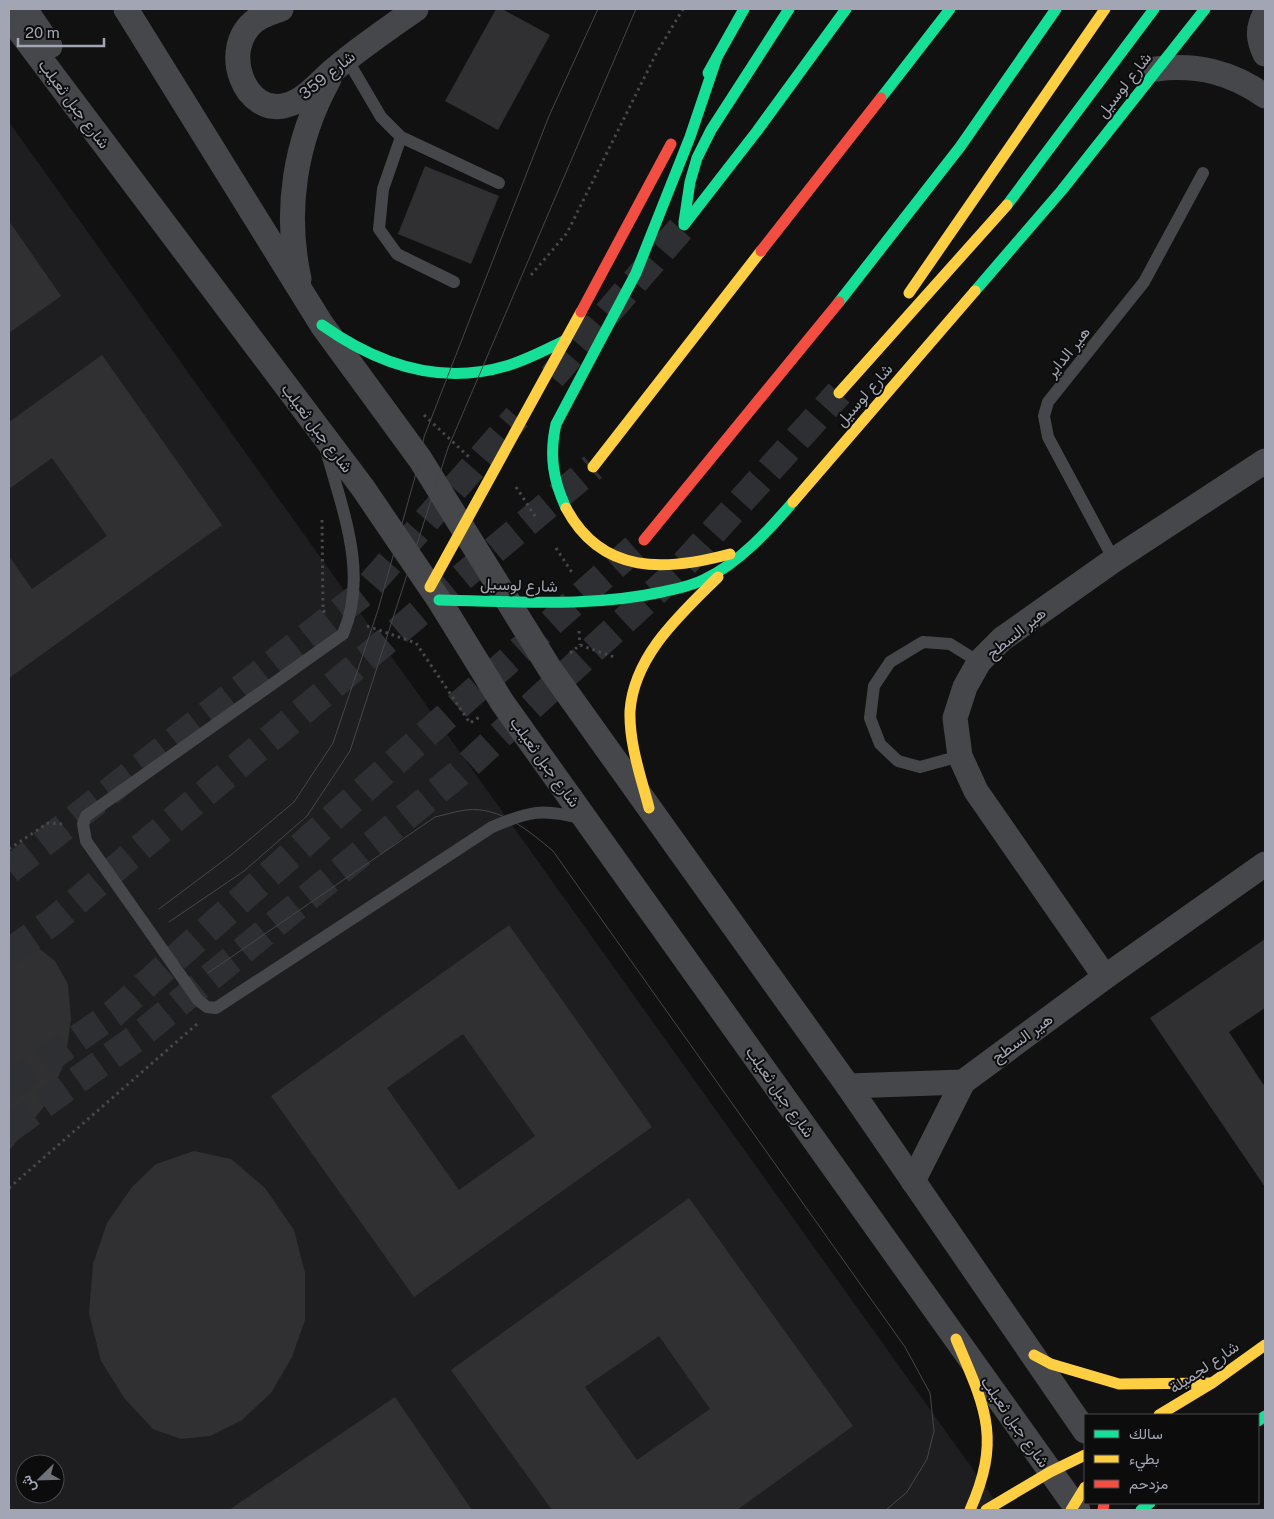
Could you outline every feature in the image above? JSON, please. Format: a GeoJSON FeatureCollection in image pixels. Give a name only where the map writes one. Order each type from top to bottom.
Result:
{"type":"FeatureCollection","features":[{"type":"Feature","properties":{"kind":"main road"},"geometry":{"type":"LineString","coordinates":[[434,594],[464,526],[744,9]]}},
{"type":"Feature","properties":{"kind":"main road"},"geometry":{"type":"LineString","coordinates":[[789,9],[711,130],[697,158],[690,182],[684,225],[846,9]]}},
{"type":"Feature","properties":{"kind":"main road"},"geometry":{"type":"LineString","coordinates":[[593,467],[950,9]]}},
{"type":"Feature","properties":{"kind":"main road"},"geometry":{"type":"LineString","coordinates":[[644,540],[916,208],[1015,73],[1056,9]]}},
{"type":"Feature","properties":{"kind":"main road"},"geometry":{"type":"LineString","coordinates":[[1105,9],[839,393],[1002,211],[1154,9]]}},
{"type":"Feature","properties":{"kind":"main road","name":"شارع لوسيل"},"geometry":{"type":"LineString","coordinates":[[434,594],[578,604],[624,600],[684,586],[710,577],[744,551],[787,510],[1062,190],[1205,9]]}},
{"type":"Feature","properties":{"kind":"main road"},"geometry":{"type":"LineString","coordinates":[[717,57],[690,138],[636,272],[556,424],[551,450],[554,476],[561,499],[572,520],[596,546],[624,562],[652,567],[679,566],[744,551]]}},
{"type":"Feature","properties":{"kind":"main road"},"geometry":{"type":"LineString","coordinates":[[322,325],[344,342],[394,366],[422,372],[449,374],[477,373],[504,366],[566,340]]}},
{"type":"Feature","properties":{"kind":"main road"},"geometry":{"type":"LineString","coordinates":[[649,808],[631,736],[632,692],[641,667],[655,644],[744,551]]}},
{"type":"Feature","properties":{"kind":"main road"},"geometry":{"type":"LineString","coordinates":[[956,1339],[984,1405],[989,1432],[989,1457],[977,1496],[970,1510]]}},
{"type":"Feature","properties":{"kind":"main road","name":"شارع لجميلة"},"geometry":{"type":"LineString","coordinates":[[1161,1414],[1212,1383],[1265,1345]]}},
{"type":"Feature","properties":{"kind":"main road"},"geometry":{"type":"LineString","coordinates":[[1034,1356],[1051,1364],[1119,1384],[1212,1383]]}},
{"type":"Feature","properties":{"kind":"main road"},"geometry":{"type":"LineString","coordinates":[[986,1510],[1050,1472],[1084,1455]]}},
{"type":"Feature","properties":{"kind":"street"},"geometry":{"type":"LineString","coordinates":[[25,9],[178,244]]}},
{"type":"Feature","properties":{"kind":"street"},"geometry":{"type":"LineString","coordinates":[[126,9],[322,325],[420,459],[464,526],[550,669],[848,1086],[1084,1430]]}},
{"type":"Feature","properties":{"kind":"street","name":"شارع 359"},"geometry":{"type":"LineString","coordinates":[[280,9],[256,21],[245,33],[238,46],[236,59],[240,75],[249,92],[271,105],[286,106],[301,98],[341,64],[416,9]]}},
{"type":"Feature","properties":{"kind":"street"},"geometry":{"type":"LineString","coordinates":[[1265,14],[1259,25],[1259,40],[1265,54]]}},
{"type":"Feature","properties":{"kind":"street","name":"شارع جبل ثعيلب"},"geometry":{"type":"LineString","coordinates":[[9,17],[363,488],[434,594],[502,702],[1050,1472],[1078,1503]]}},
{"type":"Feature","properties":{"kind":"street"},"geometry":{"type":"LineString","coordinates":[[301,291],[292,234],[295,176],[310,121],[341,64]]}},
{"type":"Feature","properties":{"kind":"street"},"geometry":{"type":"LineString","coordinates":[[1156,69],[1196,67],[1223,73],[1252,87],[1265,96]]}},
{"type":"Feature","properties":{"kind":"street","name":"هير السطح"},"geometry":{"type":"LineString","coordinates":[[1105,977],[976,791],[960,756],[955,718],[964,687],[979,662],[1002,639],[1114,560],[1262,471]]}},
{"type":"Feature","properties":{"kind":"street","name":"هير السطح"},"geometry":{"type":"LineString","coordinates":[[913,1181],[963,1082],[1105,977],[1265,864]]}},
{"type":"Feature","properties":{"kind":"street"},"geometry":{"type":"LineString","coordinates":[[848,1086],[963,1082]]}},
{"type":"Feature","properties":{"kind":"lane"},"geometry":{"type":"LineString","coordinates":[[341,64],[381,117],[401,137],[499,183]]}},
{"type":"Feature","properties":{"kind":"lane"},"geometry":{"type":"LineString","coordinates":[[401,137],[383,189],[379,229],[397,254],[454,282]]}},
{"type":"Feature","properties":{"kind":"lane","name":"هير الداير"},"geometry":{"type":"LineString","coordinates":[[1114,560],[1048,437],[1044,416],[1048,402],[1144,282],[1203,173]]}},
{"type":"Feature","properties":{"kind":"lane"},"geometry":{"type":"LineString","coordinates":[[321,433],[341,504],[356,572],[349,620],[343,634],[86,816],[83,824],[86,841],[198,1000],[207,1007],[216,1008],[492,827],[521,814],[543,811],[587,820]]}},
{"type":"Feature","properties":{"kind":"lane"},"geometry":{"type":"LineString","coordinates":[[960,756],[920,767],[898,761],[880,744],[870,718],[874,686],[890,662],[923,642],[950,644],[979,662]]}},
{"type":"Feature","properties":{"kind":"path"},"geometry":{"type":"LineString","coordinates":[[531,275],[567,233],[656,54],[684,9]]}},
{"type":"Feature","properties":{"kind":"path"},"geometry":{"type":"LineString","coordinates":[[419,410],[469,457],[514,483],[541,524]]}},
{"type":"Feature","properties":{"kind":"path"},"geometry":{"type":"LineString","coordinates":[[341,504],[322,517],[323,611],[416,643],[470,723],[502,702]]}},
{"type":"Feature","properties":{"kind":"path"},"geometry":{"type":"LineString","coordinates":[[551,540],[578,582],[580,645]]}},
{"type":"Feature","properties":{"kind":"path"},"geometry":{"type":"LineString","coordinates":[[580,645],[641,667]]}},
{"type":"Feature","properties":{"kind":"path"},"geometry":{"type":"LineString","coordinates":[[550,669],[580,645]]}},
{"type":"Feature","properties":{"kind":"path"},"geometry":{"type":"LineString","coordinates":[[9,848],[48,823],[83,824]]}},
{"type":"Feature","properties":{"kind":"path"},"geometry":{"type":"LineString","coordinates":[[9,1188],[216,1008]]}},
{"type":"Feature","properties":{"kind":"shaded area"},"geometry":{"type":"Polygon","coordinates":[[[9,122],[1002,1510],[9,1510],[9,122]]]}},
{"type":"Feature","properties":{"kind":"building"},"geometry":{"type":"Polygon","coordinates":[[[496,9],[502,9],[550,35],[498,130],[445,101],[496,9]]]}},
{"type":"Feature","properties":{"kind":"building"},"geometry":{"type":"Polygon","coordinates":[[[425,166],[499,196],[471,264],[398,234],[425,166]]]}},
{"type":"Feature","properties":{"kind":"building"},"geometry":{"type":"Polygon","coordinates":[[[9,221],[61,296],[9,333],[9,221]]]}},
{"type":"Feature","properties":{"kind":"building"},"geometry":{"type":"Polygon","coordinates":[[[102,355],[222,525],[9,678],[9,556],[32,589],[107,536],[52,458],[9,489],[9,422],[102,355]]]}},
{"type":"Feature","properties":{"kind":"building"},"geometry":{"type":"Polygon","coordinates":[[[509,925],[652,1127],[414,1297],[271,1096],[509,925]],[[463,1034],[387,1088],[459,1190],[535,1136],[463,1034]]]}},
{"type":"Feature","properties":{"kind":"building"},"geometry":{"type":"Polygon","coordinates":[[[9,935],[31,942],[55,961],[68,984],[71,1019],[65,1062],[46,1104],[9,1151],[9,935]]]}},
{"type":"Feature","properties":{"kind":"building"},"geometry":{"type":"Polygon","coordinates":[[[1265,939],[1265,1008],[1229,1032],[1265,1087],[1265,1187],[1150,1018],[1265,939]]]}},
{"type":"Feature","properties":{"kind":"building"},"geometry":{"type":"Polygon","coordinates":[[[194,1151],[231,1159],[265,1188],[294,1230],[305,1273],[305,1320],[292,1357],[271,1393],[242,1420],[210,1436],[181,1439],[153,1429],[125,1399],[101,1361],[89,1313],[93,1264],[107,1223],[132,1187],[156,1164],[194,1151]]]}},
{"type":"Feature","properties":{"kind":"building"},"geometry":{"type":"Polygon","coordinates":[[[689,1198],[853,1426],[737,1510],[552,1510],[451,1370],[689,1198]],[[659,1336],[585,1387],[637,1460],[710,1409],[659,1336]]]}},
{"type":"Feature","properties":{"kind":"building"},"geometry":{"type":"Polygon","coordinates":[[[395,1397],[472,1510],[229,1510],[395,1397]]]}},
{"type":"Feature","properties":{"kind":"tunnel"},"geometry":{"type":"LineString","coordinates":[[552,377],[684,225]]}},
{"type":"Feature","properties":{"kind":"tunnel"},"geometry":{"type":"LineString","coordinates":[[9,1129],[135,1039],[458,774],[677,572],[839,393]]}},
{"type":"Feature","properties":{"kind":"tunnel"},"geometry":{"type":"LineString","coordinates":[[9,870],[363,593],[517,417]]}},
{"type":"Feature","properties":{"kind":"tunnel"},"geometry":{"type":"LineString","coordinates":[[9,952],[52,922],[593,467]]}},
{"type":"Feature","properties":{"kind":"tunnel"},"geometry":{"type":"LineString","coordinates":[[9,1086],[113,1014],[638,545]]}},
{"type":"Feature","properties":{"kind":"tram line"},"geometry":{"type":"LineString","coordinates":[[159,909],[231,855],[294,802],[333,743],[378,610],[420,459],[424,437],[549,116],[598,9]]}},
{"type":"Feature","properties":{"kind":"tram line"},"geometry":{"type":"LineString","coordinates":[[169,922],[244,871],[307,816],[350,751],[448,448],[636,9]]}},
{"type":"Feature","properties":{"kind":"tram line"},"geometry":{"type":"LineString","coordinates":[[208,973],[435,817],[458,811],[479,810],[502,816],[524,828],[553,851],[905,1347],[930,1393],[934,1431],[927,1459],[907,1492],[886,1510]]}},
{"type":"Feature","properties":{"kind":"traffic: fast"},"geometry":{"type":"LineString","coordinates":[[708,73],[744,9]]}},
{"type":"Feature","properties":{"kind":"traffic: fast"},"geometry":{"type":"LineString","coordinates":[[684,222],[690,182],[697,158],[711,130],[789,9]]}},
{"type":"Feature","properties":{"kind":"traffic: fast"},"geometry":{"type":"LineString","coordinates":[[684,225],[757,131],[846,9]]}},
{"type":"Feature","properties":{"kind":"traffic: fast"},"geometry":{"type":"LineString","coordinates":[[881,98],[950,9]]}},
{"type":"Feature","properties":{"kind":"traffic: fast"},"geometry":{"type":"LineString","coordinates":[[839,302],[960,147],[1056,9]]}},
{"type":"Feature","properties":{"kind":"traffic: fast"},"geometry":{"type":"LineString","coordinates":[[1007,205],[1154,9]]}},
{"type":"Feature","properties":{"kind":"traffic: fast"},"geometry":{"type":"LineString","coordinates":[[975,291],[1062,190],[1205,9]]}},
{"type":"Feature","properties":{"kind":"traffic: fast"},"geometry":{"type":"LineString","coordinates":[[566,508],[555,477],[553,446],[556,424],[636,273],[690,137],[717,57]]}},
{"type":"Feature","properties":{"kind":"traffic: fast"},"geometry":{"type":"LineString","coordinates":[[322,325],[365,351],[387,360],[410,368],[457,374],[481,372],[506,366],[529,358],[566,340]]}},
{"type":"Feature","properties":{"kind":"traffic: fast"},"geometry":{"type":"LineString","coordinates":[[439,600],[579,602],[634,597],[695,584],[718,572],[741,555],[764,534],[793,502]]}},
{"type":"Feature","properties":{"kind":"traffic: fast"},"geometry":{"type":"LineString","coordinates":[[1259,1420],[1265,1416]]}},
{"type":"Feature","properties":{"kind":"traffic: fast"},"geometry":{"type":"LineString","coordinates":[[1141,1510],[1149,1504]]}},
{"type":"Feature","properties":{"kind":"traffic: slow"},"geometry":{"type":"LineString","coordinates":[[909,293],[1105,9]]}},
{"type":"Feature","properties":{"kind":"traffic: slow"},"geometry":{"type":"LineString","coordinates":[[839,393],[1007,205]]}},
{"type":"Feature","properties":{"kind":"traffic: slow"},"geometry":{"type":"LineString","coordinates":[[593,467],[761,251]]}},
{"type":"Feature","properties":{"kind":"traffic: slow"},"geometry":{"type":"LineString","coordinates":[[793,502],[975,291]]}},
{"type":"Feature","properties":{"kind":"traffic: slow"},"geometry":{"type":"LineString","coordinates":[[430,587],[581,312]]}},
{"type":"Feature","properties":{"kind":"traffic: slow"},"geometry":{"type":"LineString","coordinates":[[566,508],[581,530],[598,546],[617,557],[638,563],[660,565],[683,564],[730,554]]}},
{"type":"Feature","properties":{"kind":"traffic: slow"},"geometry":{"type":"LineString","coordinates":[[649,808],[631,736],[630,711],[633,691],[640,672],[662,637],[718,577]]}},
{"type":"Feature","properties":{"kind":"traffic: slow"},"geometry":{"type":"LineString","coordinates":[[956,1339],[975,1384],[986,1423],[985,1462],[980,1485],[970,1510]]}},
{"type":"Feature","properties":{"kind":"traffic: slow"},"geometry":{"type":"LineString","coordinates":[[1161,1414],[1212,1383],[1265,1345]]}},
{"type":"Feature","properties":{"kind":"traffic: slow"},"geometry":{"type":"LineString","coordinates":[[1034,1355],[1051,1364],[1119,1384],[1212,1383]]}},
{"type":"Feature","properties":{"kind":"traffic: slow"},"geometry":{"type":"LineString","coordinates":[[986,1510],[1050,1472],[1084,1455]]}},
{"type":"Feature","properties":{"kind":"traffic: slow"},"geometry":{"type":"LineString","coordinates":[[1071,1510],[1084,1489]]}},
{"type":"Feature","properties":{"kind":"traffic: jam"},"geometry":{"type":"LineString","coordinates":[[761,251],[881,98]]}},
{"type":"Feature","properties":{"kind":"traffic: jam"},"geometry":{"type":"LineString","coordinates":[[581,312],[671,144]]}},
{"type":"Feature","properties":{"kind":"traffic: jam"},"geometry":{"type":"LineString","coordinates":[[644,540],[839,302]]}},
{"type":"Feature","properties":{"kind":"traffic: jam"},"geometry":{"type":"LineString","coordinates":[[1103,1510],[1104,1504]]}}]}
